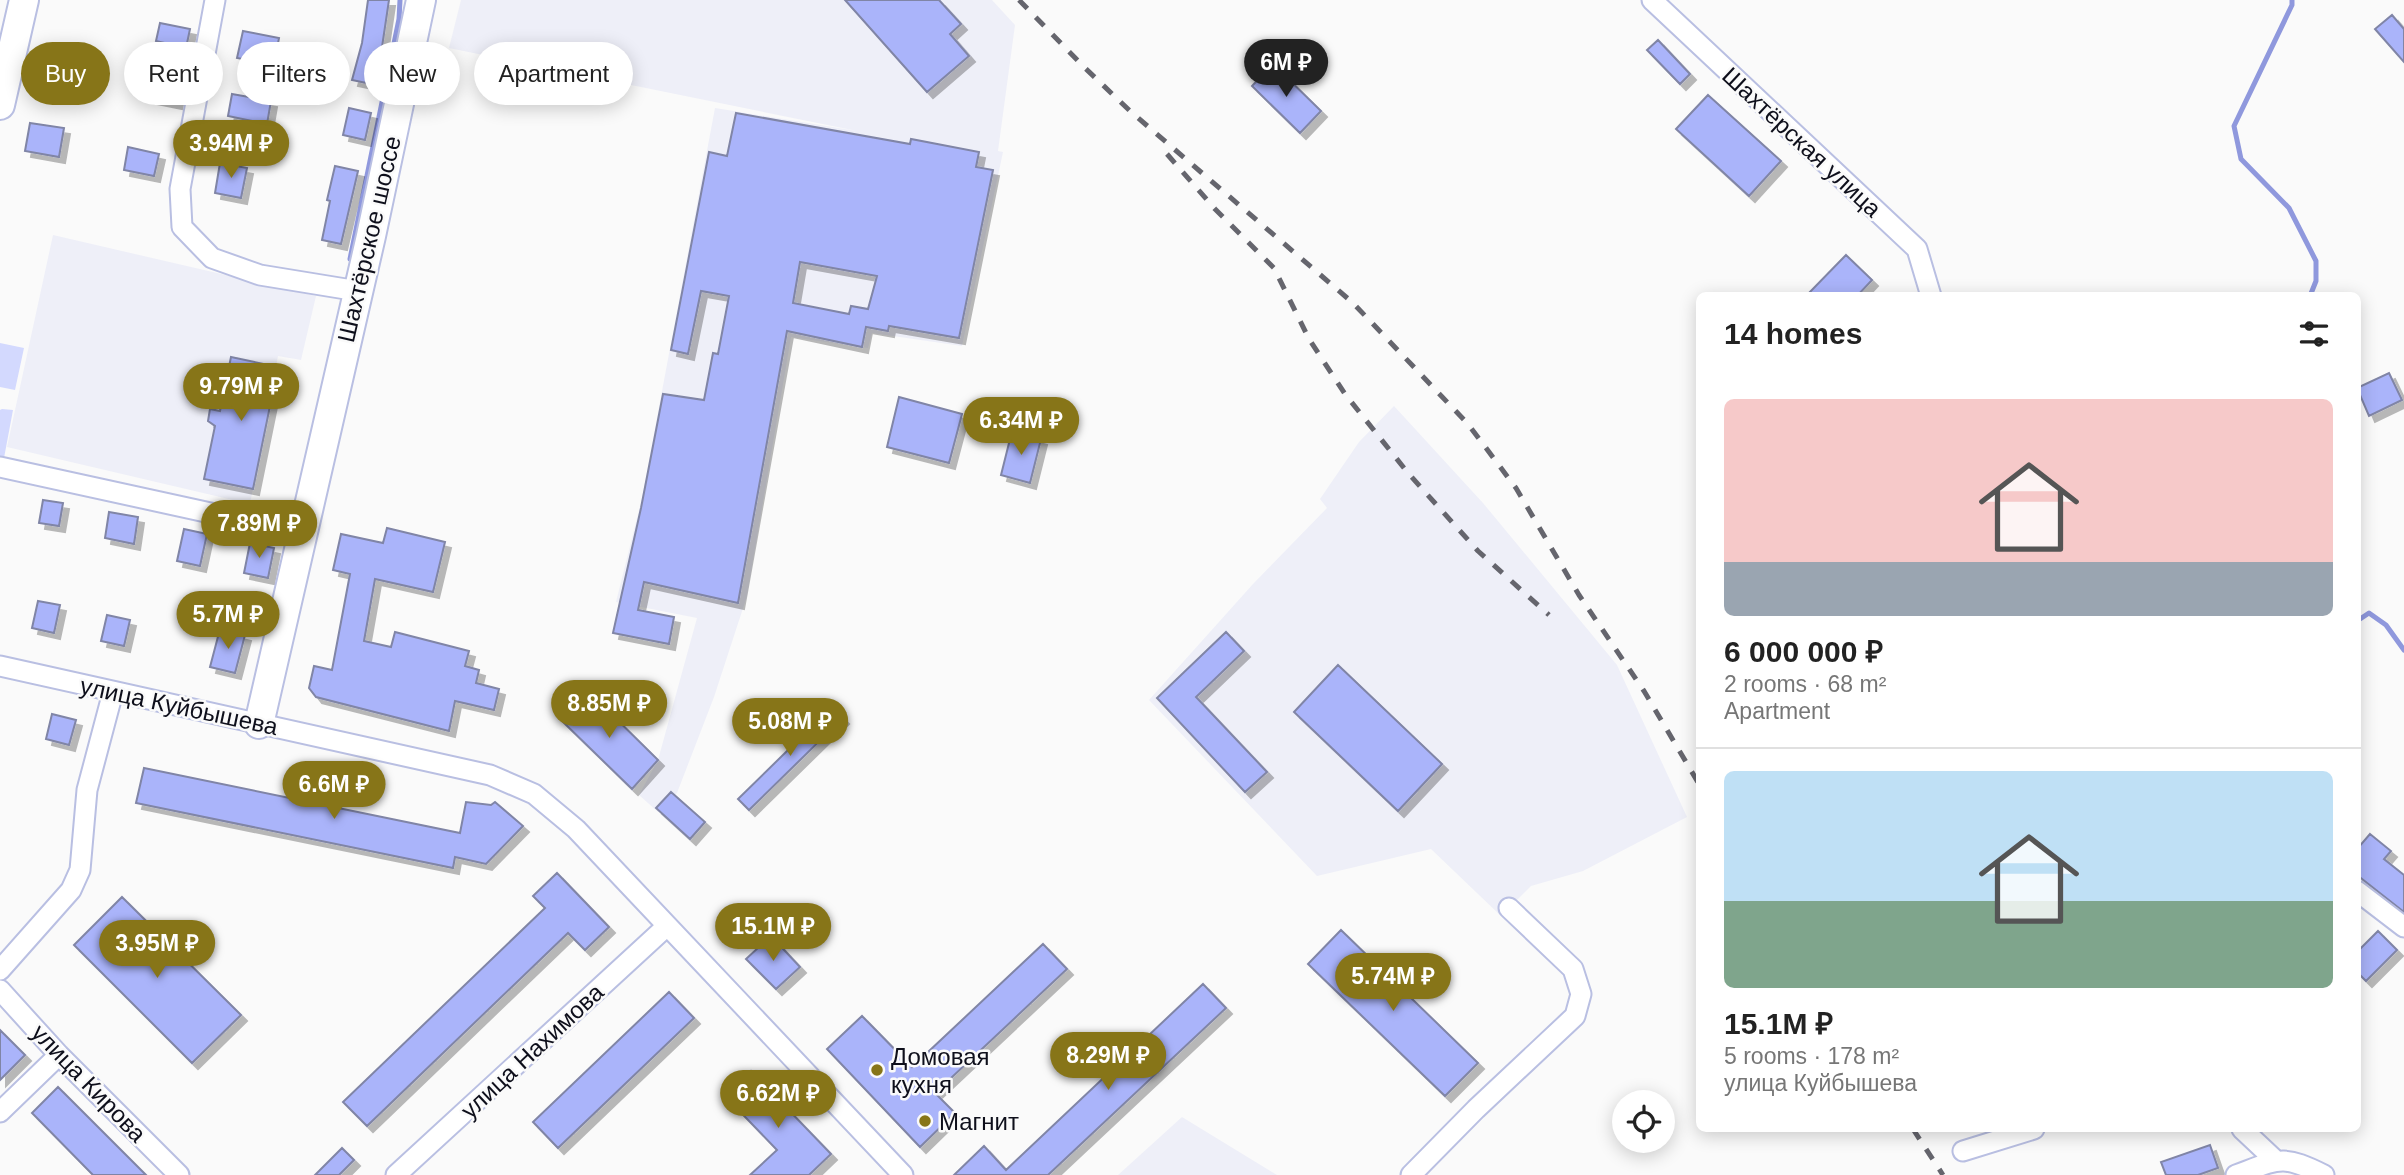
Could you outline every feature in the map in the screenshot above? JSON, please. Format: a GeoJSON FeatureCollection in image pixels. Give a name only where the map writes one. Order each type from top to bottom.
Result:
{"type":"FeatureCollection","features":[{"type":"Feature","properties":{"kind":"street"},"geometry":{"type":"LineString","coordinates":[[0,105],[24,0]]}},
{"type":"Feature","properties":{"kind":"street"},"geometry":{"type":"LineString","coordinates":[[215,0],[180,189],[182,227],[212,258],[260,275],[358,291]]}},
{"type":"Feature","properties":{"kind":"street","name":"Шахтёрское шоссе"},"geometry":{"type":"LineString","coordinates":[[259,723],[358,291],[421,0]]}},
{"type":"Feature","properties":{"kind":"street","name":"Шахтёрская улица"},"geometry":{"type":"LineString","coordinates":[[1652,0],[1917,249],[1930,292]]}},
{"type":"Feature","properties":{"kind":"street"},"geometry":{"type":"LineString","coordinates":[[0,467],[302,533]]}},
{"type":"Feature","properties":{"kind":"street","name":"улица Куйбышева"},"geometry":{"type":"LineString","coordinates":[[0,666],[490,775],[534,794],[576,829],[903,1175]]}},
{"type":"Feature","properties":{"kind":"street"},"geometry":{"type":"LineString","coordinates":[[0,970],[71,890],[80,870],[87,790],[113,692]]}},
{"type":"Feature","properties":{"kind":"street"},"geometry":{"type":"LineString","coordinates":[[2361,894],[2404,927]]}},
{"type":"Feature","properties":{"kind":"street"},"geometry":{"type":"LineString","coordinates":[[1411,1175],[1575,1016],[1581,994],[1573,970],[1508,908]]}},
{"type":"Feature","properties":{"kind":"street","name":"улица Нахимова"},"geometry":{"type":"LineString","coordinates":[[396,1175],[667,926]]}},
{"type":"Feature","properties":{"kind":"street","name":"улица Кирова"},"geometry":{"type":"LineString","coordinates":[[0,990],[179,1175]]}},
{"type":"Feature","properties":{"kind":"street"},"geometry":{"type":"LineString","coordinates":[[0,1112],[60,1055]]}},
{"type":"Feature","properties":{"kind":"street"},"geometry":{"type":"LineString","coordinates":[[1964,1151],[2025,1132]]}},
{"type":"Feature","properties":{"kind":"street"},"geometry":{"type":"LineString","coordinates":[[2245,1132],[2275,1160]]}},
{"type":"Feature","properties":{"kind":"street"},"geometry":{"type":"LineString","coordinates":[[2236,1175],[2275,1160],[2297,1162],[2324,1175]]}},
{"type":"Feature","properties":{"kind":"shaded area"},"geometry":{"type":"Polygon","coordinates":[[[461,0],[992,0],[1015,25],[998,151],[1003,152],[962,346],[872,333],[868,348],[791,337],[747,596],[714,697],[677,793],[658,812],[639,795],[658,760],[697,618],[616,602],[642,498],[715,108],[857,131],[633,85],[633,42],[474,42],[474,53],[460,50],[460,42],[450,42],[461,0]]]}},
{"type":"Feature","properties":{"kind":"shaded area"},"geometry":{"type":"Polygon","coordinates":[[[53,235],[316,296],[301,360],[278,356],[250,504],[7,447],[53,235]]]}},
{"type":"Feature","properties":{"kind":"shaded area"},"geometry":{"type":"Polygon","coordinates":[[[0,343],[24,348],[15,390],[0,387],[0,343]]]}},
{"type":"Feature","properties":{"kind":"shaded area"},"geometry":{"type":"Polygon","coordinates":[[[1394,406],[1483,503],[1617,665],[1687,817],[1583,871],[1531,886],[1501,916],[1431,849],[1317,876],[1149,700],[1253,584],[1327,508],[1320,499],[1359,442],[1394,406]]]}},
{"type":"Feature","properties":{"kind":"shaded area"},"geometry":{"type":"Polygon","coordinates":[[[2,409],[13,410],[4,458],[0,457],[2,409]]]}},
{"type":"Feature","properties":{"kind":"shaded area"},"geometry":{"type":"Polygon","coordinates":[[[1182,1117],[1277,1175],[1118,1175],[1182,1117]]]}},
{"type":"Feature","properties":{"kind":"building"},"geometry":{"type":"Polygon","coordinates":[[[368,0],[389,0],[383,42],[364,42],[364,82],[352,80],[362,43],[368,0]]]}},
{"type":"Feature","properties":{"kind":"building"},"geometry":{"type":"Polygon","coordinates":[[[845,0],[939,0],[961,24],[950,34],[969,56],[927,92],[845,0]]]}},
{"type":"Feature","properties":{"kind":"building"},"geometry":{"type":"Polygon","coordinates":[[[2392,15],[2404,29],[2404,62],[2375,29],[2392,15]]]}},
{"type":"Feature","properties":{"kind":"building"},"geometry":{"type":"Polygon","coordinates":[[[160,23],[190,29],[187,42],[156,41],[160,23]]]}},
{"type":"Feature","properties":{"kind":"building"},"geometry":{"type":"Polygon","coordinates":[[[243,31],[279,38],[278,42],[241,42],[243,31]]]}},
{"type":"Feature","properties":{"kind":"building"},"geometry":{"type":"Polygon","coordinates":[[[1658,40],[1690,74],[1680,84],[1647,50],[1658,40]]]}},
{"type":"Feature","properties":{"kind":"building"},"geometry":{"type":"Polygon","coordinates":[[[1273,64],[1321,111],[1300,133],[1252,86],[1273,64]]]}},
{"type":"Feature","properties":{"kind":"building"},"geometry":{"type":"Polygon","coordinates":[[[232,94],[237,95],[237,105],[270,105],[267,124],[228,116],[232,94]]]}},
{"type":"Feature","properties":{"kind":"building"},"geometry":{"type":"Polygon","coordinates":[[[1708,95],[1781,161],[1749,196],[1676,129],[1708,95]]]}},
{"type":"Feature","properties":{"kind":"building"},"geometry":{"type":"Polygon","coordinates":[[[349,108],[371,113],[365,140],[343,135],[349,108]]]}},
{"type":"Feature","properties":{"kind":"building"},"geometry":{"type":"Polygon","coordinates":[[[736,113],[910,144],[911,139],[979,152],[976,167],[993,170],[959,338],[889,326],[888,331],[866,327],[862,347],[787,331],[738,603],[644,582],[638,610],[674,617],[669,644],[613,633],[663,394],[704,400],[713,353],[718,354],[729,296],[701,291],[688,354],[671,350],[709,152],[727,156],[736,113]],[[800,262],[793,303],[849,314],[851,306],[868,309],[877,276],[800,262]]]}},
{"type":"Feature","properties":{"kind":"building"},"geometry":{"type":"Polygon","coordinates":[[[30,123],[64,128],[59,157],[25,151],[30,123]]]}},
{"type":"Feature","properties":{"kind":"building"},"geometry":{"type":"Polygon","coordinates":[[[128,147],[159,154],[154,176],[124,170],[128,147]]]}},
{"type":"Feature","properties":{"kind":"building"},"geometry":{"type":"Polygon","coordinates":[[[220,163],[247,168],[241,198],[215,193],[220,163]]]}},
{"type":"Feature","properties":{"kind":"building"},"geometry":{"type":"Polygon","coordinates":[[[335,166],[358,171],[341,244],[322,240],[335,166]]]}},
{"type":"Feature","properties":{"kind":"building"},"geometry":{"type":"Polygon","coordinates":[[[1846,255],[1872,280],[1861,292],[1810,292],[1846,255]]]}},
{"type":"Feature","properties":{"kind":"building"},"geometry":{"type":"Polygon","coordinates":[[[231,357],[278,367],[253,489],[204,479],[215,426],[208,421],[210,409],[220,411],[231,357]]]}},
{"type":"Feature","properties":{"kind":"building"},"geometry":{"type":"Polygon","coordinates":[[[2389,373],[2402,400],[2369,416],[2361,397],[2361,386],[2389,373]]]}},
{"type":"Feature","properties":{"kind":"building"},"geometry":{"type":"Polygon","coordinates":[[[899,397],[962,414],[949,463],[887,447],[899,397]]]}},
{"type":"Feature","properties":{"kind":"building"},"geometry":{"type":"Polygon","coordinates":[[[1012,431],[1041,439],[1030,483],[1001,475],[1012,431]]]}},
{"type":"Feature","properties":{"kind":"building"},"geometry":{"type":"Polygon","coordinates":[[[43,500],[63,503],[59,526],[39,523],[43,500]]]}},
{"type":"Feature","properties":{"kind":"building"},"geometry":{"type":"Polygon","coordinates":[[[109,512],[138,517],[134,544],[105,538],[109,512]]]}},
{"type":"Feature","properties":{"kind":"building"},"geometry":{"type":"Polygon","coordinates":[[[387,528],[445,542],[433,592],[375,579],[364,641],[391,647],[395,632],[469,651],[465,666],[479,670],[476,683],[499,689],[494,710],[455,701],[449,731],[316,697],[309,688],[314,666],[332,670],[350,574],[333,570],[341,534],[383,543],[387,528]]]}},
{"type":"Feature","properties":{"kind":"building"},"geometry":{"type":"Polygon","coordinates":[[[184,529],[207,534],[200,566],[177,561],[184,529]]]}},
{"type":"Feature","properties":{"kind":"building"},"geometry":{"type":"Polygon","coordinates":[[[250,543],[274,548],[268,578],[244,573],[250,543]]]}},
{"type":"Feature","properties":{"kind":"building"},"geometry":{"type":"Polygon","coordinates":[[[38,601],[60,605],[54,633],[32,628],[38,601]]]}},
{"type":"Feature","properties":{"kind":"building"},"geometry":{"type":"Polygon","coordinates":[[[107,615],[130,620],[124,646],[101,641],[107,615]]]}},
{"type":"Feature","properties":{"kind":"building"},"geometry":{"type":"Polygon","coordinates":[[[220,629],[245,635],[235,673],[210,667],[220,629]]]}},
{"type":"Feature","properties":{"kind":"building"},"geometry":{"type":"Polygon","coordinates":[[[1226,632],[1244,651],[1196,697],[1267,772],[1245,792],[1157,698],[1226,632]]]}},
{"type":"Feature","properties":{"kind":"building"},"geometry":{"type":"Polygon","coordinates":[[[1338,665],[1442,764],[1398,811],[1294,712],[1338,665]]]}},
{"type":"Feature","properties":{"kind":"building"},"geometry":{"type":"Polygon","coordinates":[[[588,691],[658,760],[632,789],[560,719],[588,691]]]}},
{"type":"Feature","properties":{"kind":"building"},"geometry":{"type":"Polygon","coordinates":[[[832,707],[843,718],[749,810],[738,799],[832,707]]]}},
{"type":"Feature","properties":{"kind":"building"},"geometry":{"type":"Polygon","coordinates":[[[52,714],[76,720],[69,745],[46,739],[52,714]]]}},
{"type":"Feature","properties":{"kind":"building"},"geometry":{"type":"Polygon","coordinates":[[[144,768],[460,833],[466,802],[491,805],[495,802],[523,826],[486,864],[455,857],[453,868],[136,803],[144,768]]]}},
{"type":"Feature","properties":{"kind":"building"},"geometry":{"type":"Polygon","coordinates":[[[671,792],[705,822],[690,839],[656,808],[671,792]]]}},
{"type":"Feature","properties":{"kind":"building"},"geometry":{"type":"Polygon","coordinates":[[[2370,834],[2391,851],[2384,859],[2404,875],[2404,912],[2361,878],[2361,844],[2370,834]]]}},
{"type":"Feature","properties":{"kind":"building"},"geometry":{"type":"Polygon","coordinates":[[[557,873],[609,927],[585,950],[568,933],[367,1126],[343,1102],[545,908],[533,896],[557,873]]]}},
{"type":"Feature","properties":{"kind":"building"},"geometry":{"type":"Polygon","coordinates":[[[122,897],[241,1015],[192,1063],[74,945],[122,897]]]}},
{"type":"Feature","properties":{"kind":"building"},"geometry":{"type":"Polygon","coordinates":[[[1341,930],[1478,1063],[1445,1096],[1308,964],[1341,930]]]}},
{"type":"Feature","properties":{"kind":"building"},"geometry":{"type":"Polygon","coordinates":[[[2378,931],[2397,950],[2366,981],[2361,976],[2361,948],[2378,931]]]}},
{"type":"Feature","properties":{"kind":"building"},"geometry":{"type":"Polygon","coordinates":[[[771,936],[800,967],[776,989],[746,959],[771,936]]]}},
{"type":"Feature","properties":{"kind":"building"},"geometry":{"type":"Polygon","coordinates":[[[1043,944],[1067,969],[935,1093],[955,1113],[920,1147],[827,1049],[862,1016],[912,1067],[1043,944]]]}},
{"type":"Feature","properties":{"kind":"building"},"geometry":{"type":"Polygon","coordinates":[[[1203,984],[1226,1008],[1048,1175],[954,1175],[984,1146],[1006,1170],[1203,984]]]}},
{"type":"Feature","properties":{"kind":"building"},"geometry":{"type":"Polygon","coordinates":[[[669,992],[694,1018],[558,1148],[533,1122],[669,992]]]}},
{"type":"Feature","properties":{"kind":"building"},"geometry":{"type":"Polygon","coordinates":[[[0,1030],[25,1055],[0,1080],[0,1030]]]}},
{"type":"Feature","properties":{"kind":"building"},"geometry":{"type":"Polygon","coordinates":[[[751,1071],[831,1154],[809,1175],[750,1175],[777,1150],[725,1096],[751,1071]]]}},
{"type":"Feature","properties":{"kind":"building"},"geometry":{"type":"Polygon","coordinates":[[[58,1087],[146,1175],[93,1175],[32,1113],[58,1087]]]}},
{"type":"Feature","properties":{"kind":"building"},"geometry":{"type":"Polygon","coordinates":[[[2210,1145],[2218,1168],[2198,1175],[2166,1175],[2161,1162],[2210,1145]]]}},
{"type":"Feature","properties":{"kind":"building"},"geometry":{"type":"Polygon","coordinates":[[[342,1148],[354,1160],[339,1175],[315,1175],[342,1148]]]}},
{"type":"Feature","properties":{"kind":"waterway"},"geometry":{"type":"LineString","coordinates":[[350,259],[399,19],[400,0]]}},
{"type":"Feature","properties":{"kind":"waterway"},"geometry":{"type":"LineString","coordinates":[[2292,0],[2234,126],[2241,159],[2289,208],[2316,261],[2316,281],[2312,292]]}},
{"type":"Feature","properties":{"kind":"waterway"},"geometry":{"type":"LineString","coordinates":[[2361,618],[2369,613],[2386,625],[2404,650]]}},
{"type":"Feature","properties":{"kind":"railway"},"geometry":{"type":"LineString","coordinates":[[1019,0],[1130,111],[1353,303],[1468,424],[1516,488],[1579,595],[1644,691],[1696,779]]}},
{"type":"Feature","properties":{"kind":"railway"},"geometry":{"type":"LineString","coordinates":[[1167,154],[1215,209],[1274,268],[1309,339],[1345,394],[1408,473],[1478,551],[1549,615]]}},
{"type":"Feature","properties":{"kind":"railway"},"geometry":{"type":"LineString","coordinates":[[1915,1132],[1943,1175]]}},
{"type":"Feature","properties":{"kind":"place","name":"Домовая кухня"},"geometry":{"type":"Point","coordinates":[877,1070]}},
{"type":"Feature","properties":{"kind":"place","name":"Магнит"},"geometry":{"type":"Point","coordinates":[925,1121]}}]}
